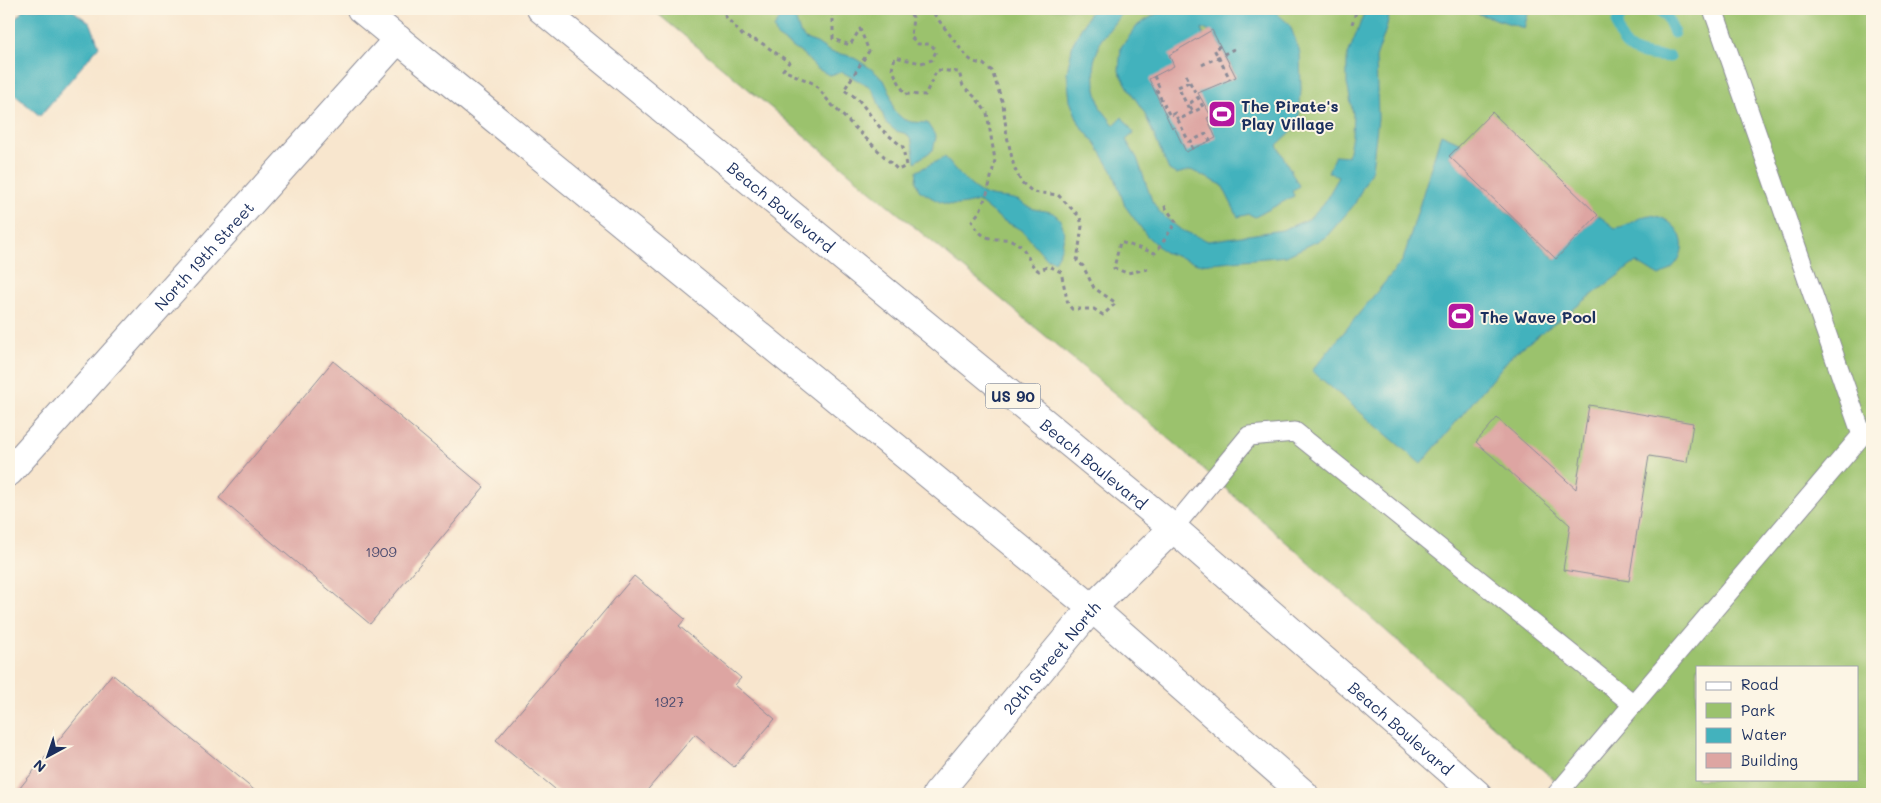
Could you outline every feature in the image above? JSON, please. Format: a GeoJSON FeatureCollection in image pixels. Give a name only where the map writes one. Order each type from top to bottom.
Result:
{"type":"FeatureCollection","features":[{"type":"Feature","properties":{"kind":"main road"},"geometry":{"type":"LineString","coordinates":[[361,9],[1092,608],[1304,794]]}},
{"type":"Feature","properties":{"kind":"main road","name":"Beach Boulevard"},"geometry":{"type":"LineString","coordinates":[[541,9],[1174,528],[1478,794]]}},
{"type":"Feature","properties":{"kind":"main road","name":"North 19th Street"},"geometry":{"type":"LineString","coordinates":[[10,468],[398,39]]}},
{"type":"Feature","properties":{"kind":"main road","name":"20th Street North"},"geometry":{"type":"LineString","coordinates":[[937,794],[1092,608],[1174,528]]}},
{"type":"Feature","properties":{"kind":"lane"},"geometry":{"type":"LineString","coordinates":[[1557,794],[1862,435],[1713,9]]}},
{"type":"Feature","properties":{"kind":"lane"},"geometry":{"type":"LineString","coordinates":[[1174,528],[1249,436],[1295,432],[1633,704]]}},
{"type":"Feature","properties":{"kind":"path"},"geometry":{"type":"LineString","coordinates":[[719,9],[743,36],[760,42],[788,62],[783,70],[815,84],[830,104],[898,170],[906,166],[903,147],[882,130],[858,99],[844,90],[869,51],[860,29],[850,45],[833,39],[833,15],[824,9]]}},
{"type":"Feature","properties":{"kind":"path"},"geometry":{"type":"LineString","coordinates":[[905,9],[913,17],[911,37],[918,44],[931,44],[936,51],[932,60],[921,63],[895,57],[892,69],[905,94],[925,95],[937,70],[958,72],[963,86],[976,98],[987,113],[994,160],[988,190],[980,211],[972,221],[978,232],[991,239],[1010,239],[1024,248],[1032,266],[1040,271],[1049,266],[1061,272],[1068,304],[1072,309],[1094,309],[1103,315],[1116,303],[1094,288],[1082,266],[1077,261],[1082,226],[1080,217],[1058,195],[1034,192],[1018,178],[1007,136],[1003,104],[992,71],[983,64],[973,62],[966,56],[938,21],[934,14],[937,10]]}},
{"type":"Feature","properties":{"kind":"path"},"geometry":{"type":"LineString","coordinates":[[1352,24],[1357,9]]}},
{"type":"Feature","properties":{"kind":"path"},"geometry":{"type":"LineString","coordinates":[[1220,46],[1214,49],[1230,79]]}},
{"type":"Feature","properties":{"kind":"path"},"geometry":{"type":"LineString","coordinates":[[1202,65],[1234,49]]}},
{"type":"Feature","properties":{"kind":"path"},"geometry":{"type":"LineString","coordinates":[[1222,64],[1228,61]]}},
{"type":"Feature","properties":{"kind":"path"},"geometry":{"type":"LineString","coordinates":[[1178,120],[1203,107],[1186,75]]}},
{"type":"Feature","properties":{"kind":"path"},"geometry":{"type":"LineString","coordinates":[[1154,76],[1160,89],[1157,91],[1170,116],[1175,113],[1193,149]]}},
{"type":"Feature","properties":{"kind":"path"},"geometry":{"type":"LineString","coordinates":[[1188,81],[1198,99],[1189,104],[1191,112],[1178,87],[1188,81]]}},
{"type":"Feature","properties":{"kind":"path"},"geometry":{"type":"LineString","coordinates":[[1189,142],[1206,134],[1210,141]]}},
{"type":"Feature","properties":{"kind":"path"},"geometry":{"type":"LineString","coordinates":[[1148,269],[1127,273],[1114,268],[1120,242],[1155,252],[1157,250],[1176,222],[1163,204]]}},
{"type":"Feature","properties":{"kind":"green space"},"geometry":{"type":"Polygon","coordinates":[[[652,9],[1872,9],[1872,794],[1570,794],[1172,441],[652,9]]]}},
{"type":"Feature","properties":{"kind":"water"},"geometry":{"type":"Polygon","coordinates":[[[25,9],[71,9],[91,24],[99,46],[40,116],[9,90],[9,25],[25,9]]]}},
{"type":"Feature","properties":{"kind":"water"},"geometry":{"type":"Polygon","coordinates":[[[1092,9],[1125,9],[1101,40],[1094,61],[1095,85],[1100,107],[1114,125],[1122,117],[1134,133],[1126,140],[1137,158],[1152,201],[1161,214],[1181,230],[1208,241],[1282,230],[1309,219],[1324,203],[1339,177],[1328,172],[1335,155],[1348,156],[1352,135],[1353,114],[1347,83],[1347,57],[1366,9],[1391,9],[1376,58],[1378,118],[1372,169],[1354,205],[1326,237],[1286,256],[1200,264],[1164,252],[1147,236],[1125,206],[1113,172],[1097,146],[1080,125],[1070,101],[1067,72],[1073,43],[1092,9]]]}},
{"type":"Feature","properties":{"kind":"water","name":"The Pirate's Play Village"},"geometry":{"type":"Polygon","coordinates":[[[1164,9],[1272,9],[1290,25],[1300,53],[1301,89],[1299,117],[1294,129],[1277,145],[1299,186],[1292,191],[1294,196],[1255,217],[1249,214],[1238,217],[1222,185],[1191,170],[1176,174],[1169,170],[1144,112],[1119,71],[1121,47],[1138,25],[1164,9]],[[1202,28],[1204,41],[1226,81],[1236,76],[1214,34],[1202,28]]]}},
{"type":"Feature","properties":{"kind":"water"},"geometry":{"type":"Polygon","coordinates":[[[1463,9],[1534,9],[1528,14],[1524,28],[1463,9]]]}},
{"type":"Feature","properties":{"kind":"water"},"geometry":{"type":"Polygon","coordinates":[[[780,18],[795,18],[800,33],[805,39],[817,43],[830,52],[856,59],[884,80],[890,93],[894,111],[903,119],[911,122],[927,123],[936,137],[933,150],[915,162],[912,142],[907,134],[896,131],[886,123],[875,94],[869,86],[842,72],[829,75],[816,68],[804,55],[777,37],[774,28],[780,18]]]}},
{"type":"Feature","properties":{"kind":"water","name":"The Wave Pool"},"geometry":{"type":"Polygon","coordinates":[[[1441,134],[1461,143],[1449,156],[1555,259],[1598,215],[1615,228],[1625,226],[1651,215],[1663,218],[1681,236],[1682,252],[1674,266],[1659,276],[1636,262],[1512,355],[1421,464],[1312,371],[1403,260],[1441,134]]]}},
{"type":"Feature","properties":{"kind":"water"},"geometry":{"type":"Polygon","coordinates":[[[945,157],[970,185],[980,192],[989,196],[1017,200],[1033,209],[1053,213],[1062,223],[1064,236],[1058,256],[1054,261],[1046,258],[1022,230],[1002,220],[978,201],[960,205],[947,204],[919,190],[916,181],[917,171],[945,157]]]}},
{"type":"Feature","properties":{"kind":"building"},"geometry":{"type":"Polygon","coordinates":[[[1212,30],[1236,77],[1198,93],[1211,116],[1207,118],[1216,138],[1186,152],[1174,127],[1172,128],[1149,79],[1174,66],[1169,55],[1212,30]]]}},
{"type":"Feature","properties":{"kind":"building"},"geometry":{"type":"Polygon","coordinates":[[[1492,112],[1598,215],[1556,259],[1449,156],[1492,112]]]}},
{"type":"Feature","properties":{"kind":"building"},"geometry":{"type":"Polygon","coordinates":[[[333,361],[484,487],[370,624],[219,498],[333,361]]]}},
{"type":"Feature","properties":{"kind":"building"},"geometry":{"type":"Polygon","coordinates":[[[1589,405],[1693,423],[1687,462],[1649,456],[1629,581],[1563,570],[1570,525],[1476,442],[1497,418],[1576,489],[1589,405]]]}},
{"type":"Feature","properties":{"kind":"building"},"geometry":{"type":"Polygon","coordinates":[[[634,576],[685,619],[679,626],[741,678],[735,685],[775,719],[734,767],[695,734],[644,794],[561,794],[496,740],[634,576]]]}},
{"type":"Feature","properties":{"kind":"building"},"geometry":{"type":"Polygon","coordinates":[[[112,674],[259,794],[15,794],[112,674]]]}},
{"type":"Feature","properties":{"kind":"waterway"},"geometry":{"type":"LineString","coordinates":[[1627,9],[1617,22],[1619,33],[1628,47],[1642,54],[1670,57]]}},
{"type":"Feature","properties":{"kind":"waterway"},"geometry":{"type":"LineString","coordinates":[[1656,9],[1665,16],[1674,33]]}},
{"type":"Feature","properties":{"kind":"place","name":"The Pirate's Play Village"},"geometry":{"type":"Point","coordinates":[1222,114]}},
{"type":"Feature","properties":{"kind":"place","name":"The Wave Pool"},"geometry":{"type":"Point","coordinates":[1461,316]}}]}
